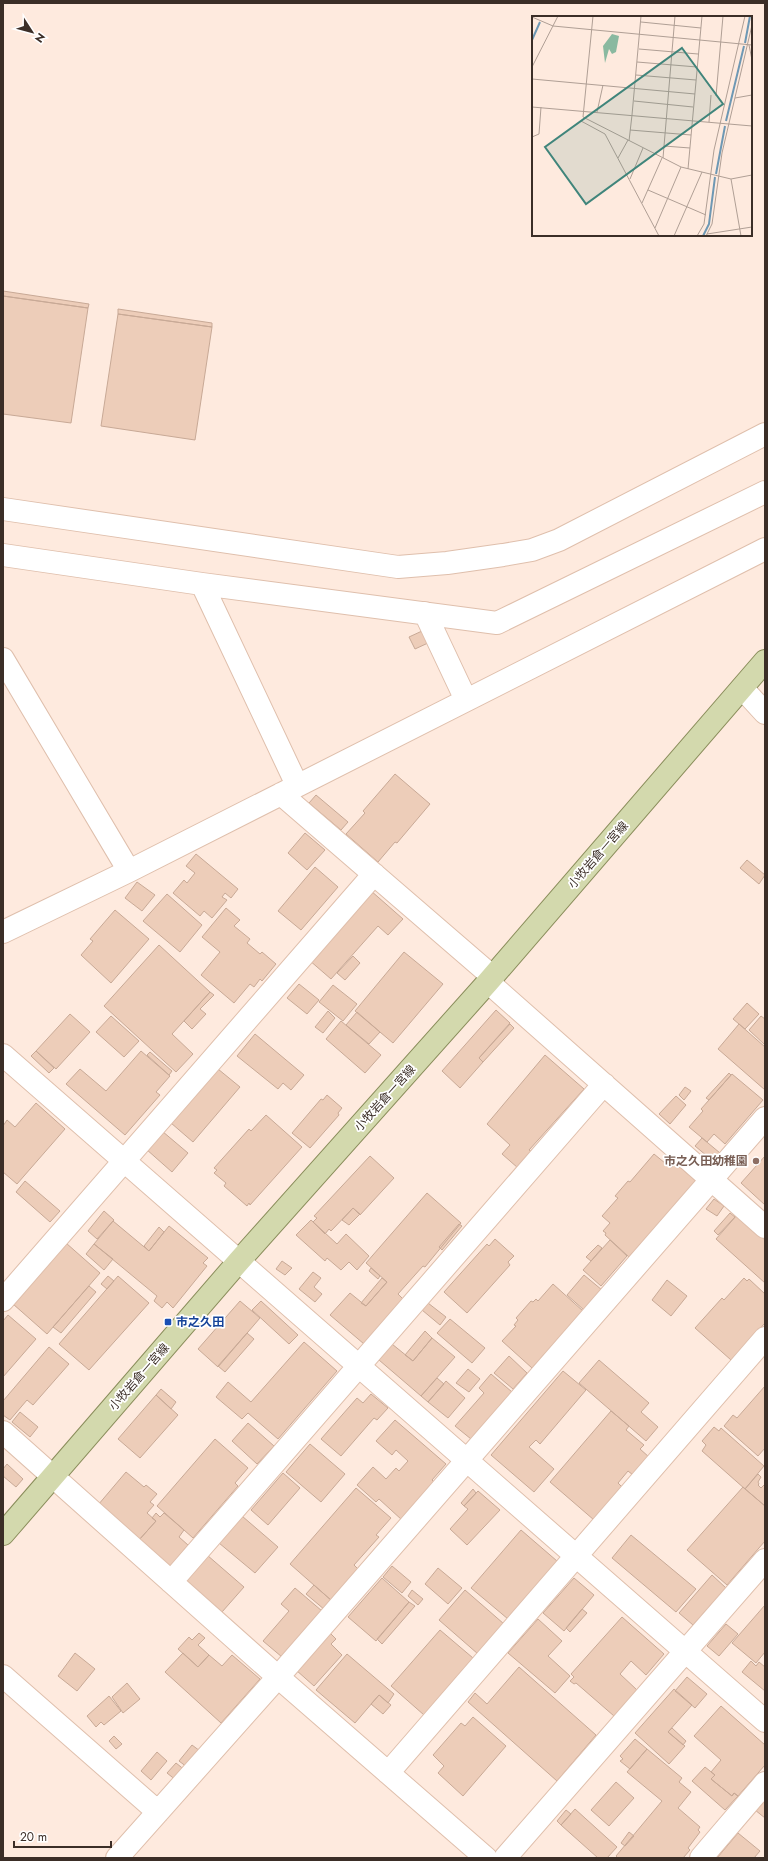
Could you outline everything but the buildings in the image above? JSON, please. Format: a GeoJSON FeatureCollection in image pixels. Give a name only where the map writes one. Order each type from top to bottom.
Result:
{"type":"FeatureCollection","features":[{"type":"Feature","properties":{"kind":"main road","name":"小牧岩倉一宮線"},"geometry":{"type":"LineString","coordinates":[[3,1534],[239,1262],[491,979],[765,661]]}},
{"type":"Feature","properties":{"kind":"street"},"geometry":{"type":"LineString","coordinates":[[3,510],[398,567],[447,563],[532,550],[559,540],[765,434]]}},
{"type":"Feature","properties":{"kind":"street"},"geometry":{"type":"LineString","coordinates":[[3,555],[202,584],[497,623],[765,492]]}},
{"type":"Feature","properties":{"kind":"street"},"geometry":{"type":"LineString","coordinates":[[3,932],[129,871],[765,550]]}},
{"type":"Feature","properties":{"kind":"street"},"geometry":{"type":"LineString","coordinates":[[202,584],[289,790],[374,874],[491,979],[604,1084],[765,1226]]}},
{"type":"Feature","properties":{"kind":"street"},"geometry":{"type":"LineString","coordinates":[[425,614],[466,700]]}},
{"type":"Feature","properties":{"kind":"street"},"geometry":{"type":"LineString","coordinates":[[3,659],[129,871]]}},
{"type":"Feature","properties":{"kind":"street"},"geometry":{"type":"LineString","coordinates":[[742,688],[765,713]]}},
{"type":"Feature","properties":{"kind":"street"},"geometry":{"type":"LineString","coordinates":[[3,1300],[374,874]]}},
{"type":"Feature","properties":{"kind":"street"},"geometry":{"type":"LineString","coordinates":[[7,1066],[124,1161],[765,1721]]}},
{"type":"Feature","properties":{"kind":"street"},"geometry":{"type":"LineString","coordinates":[[171,1582],[604,1084]]}},
{"type":"Feature","properties":{"kind":"street"},"geometry":{"type":"LineString","coordinates":[[121,1856],[765,1118]]}},
{"type":"Feature","properties":{"kind":"street"},"geometry":{"type":"LineString","coordinates":[[388,1773],[765,1338]]}},
{"type":"Feature","properties":{"kind":"street"},"geometry":{"type":"LineString","coordinates":[[3,1432],[278,1677],[486,1858]]}},
{"type":"Feature","properties":{"kind":"street"},"geometry":{"type":"LineString","coordinates":[[505,1858],[765,1560]]}},
{"type":"Feature","properties":{"kind":"street"},"geometry":{"type":"LineString","coordinates":[[3,1676],[158,1812]]}},
{"type":"Feature","properties":{"kind":"street"},"geometry":{"type":"LineString","coordinates":[[700,1858],[765,1783]]}},
{"type":"Feature","properties":{"kind":"place","name":"市之久田幼稚園"},"geometry":{"type":"Point","coordinates":[756,1161]}},
{"type":"Feature","properties":{"kind":"place","name":"市之久田"},"geometry":{"type":"Point","coordinates":[168,1322]}}]}
